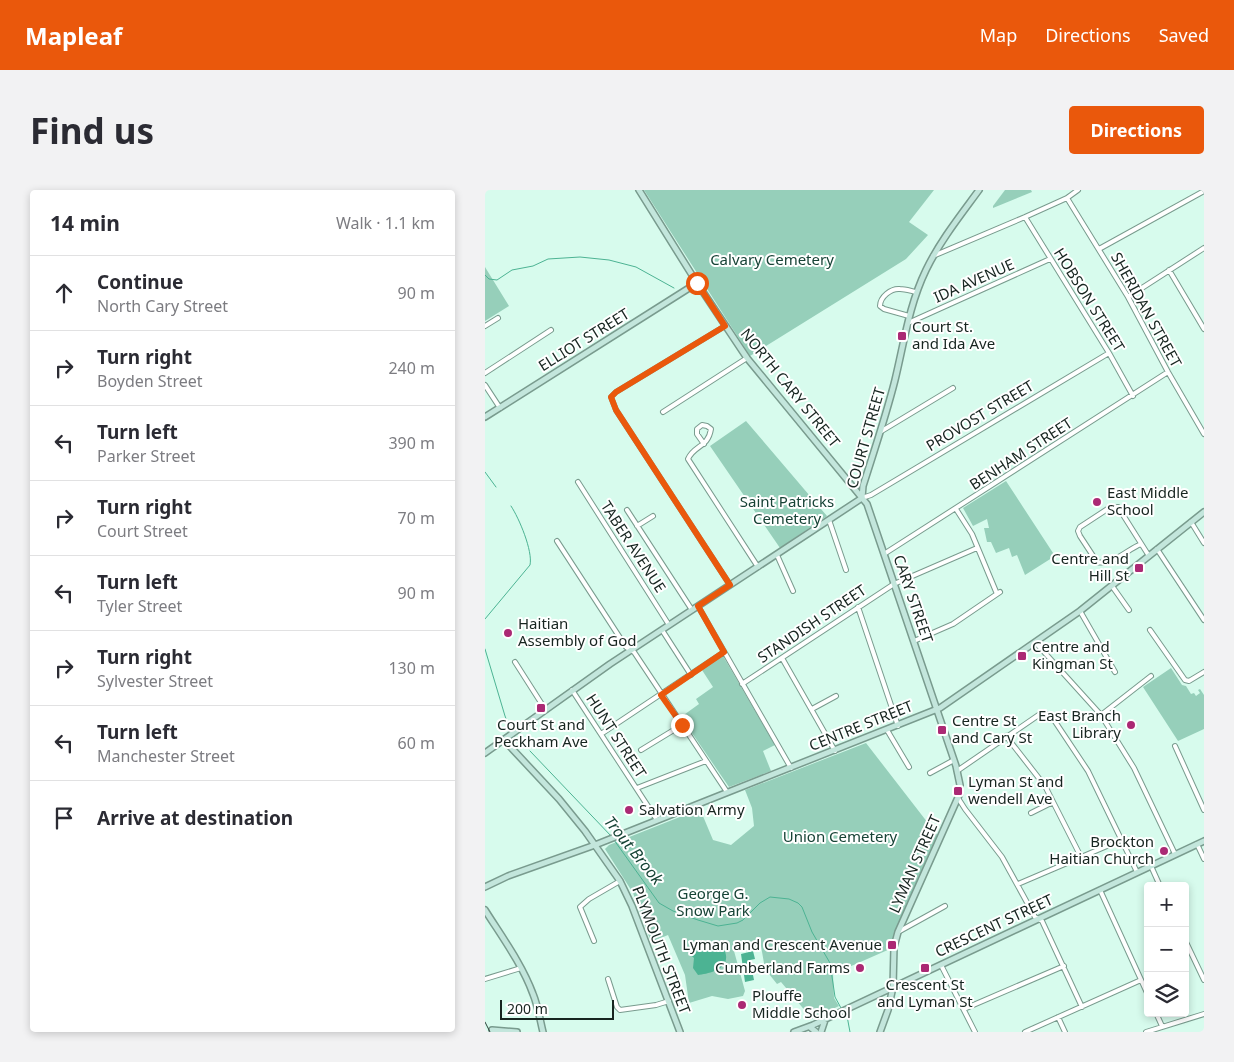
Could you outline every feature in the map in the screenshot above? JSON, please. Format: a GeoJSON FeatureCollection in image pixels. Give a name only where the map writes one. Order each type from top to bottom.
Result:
{"type":"FeatureCollection","features":[{"type":"Feature","properties":{"kind":"main road","name":"NORTH CARY STREET"},"geometry":{"type":"LineString","coordinates":[[639,190],[697,283],[747,358],[862,498]]}},
{"type":"Feature","properties":{"kind":"main road","name":"COURT STREET"},"geometry":{"type":"LineString","coordinates":[[485,754],[572,690],[862,498],[865,479],[895,381],[916,292],[932,256],[979,190]]}},
{"type":"Feature","properties":{"kind":"main road","name":"ELLIOT STREET"},"geometry":{"type":"LineString","coordinates":[[485,418],[697,283]]}},
{"type":"Feature","properties":{"kind":"main road"},"geometry":{"type":"LineString","coordinates":[[851,484],[858,484],[865,479]]}},
{"type":"Feature","properties":{"kind":"main road","name":"CARY STREET"},"geometry":{"type":"LineString","coordinates":[[862,498],[867,504],[936,710]]}},
{"type":"Feature","properties":{"kind":"main road","name":"CENTRE STREET"},"geometry":{"type":"LineString","coordinates":[[485,887],[508,876],[616,837],[936,710],[1080,611],[1204,512]]}},
{"type":"Feature","properties":{"kind":"main road","name":"LYMAN STREET"},"geometry":{"type":"LineString","coordinates":[[881,1032],[893,987],[894,947],[897,932],[958,798],[960,785],[957,771],[936,710]]}},
{"type":"Feature","properties":{"kind":"main road","name":"PLYMOUTH STREET"},"geometry":{"type":"LineString","coordinates":[[504,740],[559,799],[620,881],[632,906],[679,1032]]}},
{"type":"Feature","properties":{"kind":"main road","name":"CRESCENT STREET"},"geometry":{"type":"LineString","coordinates":[[793,1032],[839,1013],[1204,841]]}},
{"type":"Feature","properties":{"kind":"main road"},"geometry":{"type":"LineString","coordinates":[[485,910],[521,968],[534,996],[543,1032]]}},
{"type":"Feature","properties":{"kind":"main road"},"geometry":{"type":"LineString","coordinates":[[821,1032],[825,1019]]}},
{"type":"Feature","properties":{"kind":"main road"},"geometry":{"type":"LineString","coordinates":[[810,1026],[816,1032]]}},
{"type":"Feature","properties":{"kind":"main road"},"geometry":{"type":"LineString","coordinates":[[492,1030],[517,1032]]}},
{"type":"Feature","properties":{"kind":"street"},"geometry":{"type":"LineString","coordinates":[[932,256],[1025,218],[1067,198],[1078,190]]}},
{"type":"Feature","properties":{"kind":"street"},"geometry":{"type":"LineString","coordinates":[[1099,249],[1204,191]]}},
{"type":"Feature","properties":{"kind":"street","name":"SHERIDAN STREET"},"geometry":{"type":"LineString","coordinates":[[1067,198],[1128,297],[1204,434]]}},
{"type":"Feature","properties":{"kind":"street","name":"HOBSON STREET"},"geometry":{"type":"LineString","coordinates":[[1025,218],[1109,353],[1133,396]]}},
{"type":"Feature","properties":{"kind":"street"},"geometry":{"type":"LineString","coordinates":[[1128,297],[1204,248]]}},
{"type":"Feature","properties":{"kind":"street","name":"IDA AVENUE"},"geometry":{"type":"LineString","coordinates":[[908,324],[1050,259]]}},
{"type":"Feature","properties":{"kind":"street"},"geometry":{"type":"LineString","coordinates":[[1169,270],[1204,329]]}},
{"type":"Feature","properties":{"kind":"street"},"geometry":{"type":"LineString","coordinates":[[909,316],[884,309],[880,306],[880,301],[882,296],[897,288],[916,292]]}},
{"type":"Feature","properties":{"kind":"street"},"geometry":{"type":"LineString","coordinates":[[485,326],[499,318]]}},
{"type":"Feature","properties":{"kind":"street"},"geometry":{"type":"LineString","coordinates":[[725,326],[616,392],[611,397],[616,410],[730,585]]}},
{"type":"Feature","properties":{"kind":"street"},"geometry":{"type":"LineString","coordinates":[[485,373],[551,330]]}},
{"type":"Feature","properties":{"kind":"street","name":"PROVOST STREET"},"geometry":{"type":"LineString","coordinates":[[862,498],[871,495],[1109,353]]}},
{"type":"Feature","properties":{"kind":"street"},"geometry":{"type":"LineString","coordinates":[[663,412],[747,358]]}},
{"type":"Feature","properties":{"kind":"street","name":"BENHAM STREET"},"geometry":{"type":"LineString","coordinates":[[884,554],[1168,372]]}},
{"type":"Feature","properties":{"kind":"street"},"geometry":{"type":"LineString","coordinates":[[485,384],[500,408]]}},
{"type":"Feature","properties":{"kind":"street"},"geometry":{"type":"LineString","coordinates":[[880,432],[953,388]]}},
{"type":"Feature","properties":{"kind":"street"},"geometry":{"type":"LineString","coordinates":[[704,444],[697,434],[697,429],[702,425],[711,429],[710,437],[704,444],[690,455],[688,459],[758,567]]}},
{"type":"Feature","properties":{"kind":"street","name":"TABER AVENUE"},"geometry":{"type":"LineString","coordinates":[[578,482],[669,625]]}},
{"type":"Feature","properties":{"kind":"street"},"geometry":{"type":"LineString","coordinates":[[1141,544],[1103,564],[1097,562],[1078,531],[1080,527],[1109,508],[1118,507],[1149,556]]}},
{"type":"Feature","properties":{"kind":"street"},"geometry":{"type":"LineString","coordinates":[[913,641],[953,624],[999,593],[972,534],[960,512],[956,509]]}},
{"type":"Feature","properties":{"kind":"street"},"geometry":{"type":"LineString","coordinates":[[627,510],[692,610]]}},
{"type":"Feature","properties":{"kind":"street"},"geometry":{"type":"LineString","coordinates":[[637,526],[653,516]]}},
{"type":"Feature","properties":{"kind":"street"},"geometry":{"type":"LineString","coordinates":[[829,520],[846,570]]}},
{"type":"Feature","properties":{"kind":"street"},"geometry":{"type":"LineString","coordinates":[[1191,522],[1204,542]]}},
{"type":"Feature","properties":{"kind":"street"},"geometry":{"type":"LineString","coordinates":[[557,541],[626,648],[634,652],[727,792]]}},
{"type":"Feature","properties":{"kind":"street","name":"STANDISH STREET"},"geometry":{"type":"LineString","coordinates":[[742,684],[894,584],[977,548]]}},
{"type":"Feature","properties":{"kind":"street"},"geometry":{"type":"LineString","coordinates":[[1157,549],[1161,552],[1204,620]]}},
{"type":"Feature","properties":{"kind":"street"},"geometry":{"type":"LineString","coordinates":[[777,555],[793,591]]}},
{"type":"Feature","properties":{"kind":"street"},"geometry":{"type":"LineString","coordinates":[[1112,586],[1129,610]]}},
{"type":"Feature","properties":{"kind":"street"},"geometry":{"type":"LineString","coordinates":[[698,606],[791,768]]}},
{"type":"Feature","properties":{"kind":"street"},"geometry":{"type":"LineString","coordinates":[[858,607],[898,726]]}},
{"type":"Feature","properties":{"kind":"street"},"geometry":{"type":"LineString","coordinates":[[1080,611],[1115,672]]}},
{"type":"Feature","properties":{"kind":"street"},"geometry":{"type":"LineString","coordinates":[[662,630],[691,675]]}},
{"type":"Feature","properties":{"kind":"street"},"geometry":{"type":"LineString","coordinates":[[1150,630],[1185,680],[1189,681],[1204,672]]}},
{"type":"Feature","properties":{"kind":"street"},"geometry":{"type":"LineString","coordinates":[[1035,642],[1101,715],[1134,768],[1175,854]]}},
{"type":"Feature","properties":{"kind":"street"},"geometry":{"type":"LineString","coordinates":[[601,734],[724,652]]}},
{"type":"Feature","properties":{"kind":"street"},"geometry":{"type":"LineString","coordinates":[[782,658],[835,751]]}},
{"type":"Feature","properties":{"kind":"street"},"geometry":{"type":"LineString","coordinates":[[515,662],[545,709]]}},
{"type":"Feature","properties":{"kind":"street"},"geometry":{"type":"LineString","coordinates":[[1101,715],[1151,676]]}},
{"type":"Feature","properties":{"kind":"street","name":"HUNT STREET"},"geometry":{"type":"LineString","coordinates":[[572,690],[657,820]]}},
{"type":"Feature","properties":{"kind":"street"},"geometry":{"type":"LineString","coordinates":[[812,709],[837,696]]}},
{"type":"Feature","properties":{"kind":"street"},"geometry":{"type":"LineString","coordinates":[[957,771],[1043,712],[1052,717],[1088,771],[1137,872]]}},
{"type":"Feature","properties":{"kind":"street"},"geometry":{"type":"LineString","coordinates":[[641,750],[682,725]]}},
{"type":"Feature","properties":{"kind":"street"},"geometry":{"type":"LineString","coordinates":[[887,730],[909,767]]}},
{"type":"Feature","properties":{"kind":"street"},"geometry":{"type":"LineString","coordinates":[[1006,736],[1045,786],[1081,857]]}},
{"type":"Feature","properties":{"kind":"street"},"geometry":{"type":"LineString","coordinates":[[1175,746],[1204,810]]}},
{"type":"Feature","properties":{"kind":"street"},"geometry":{"type":"LineString","coordinates":[[930,773],[954,760]]}},
{"type":"Feature","properties":{"kind":"street"},"geometry":{"type":"LineString","coordinates":[[637,788],[706,761]]}},
{"type":"Feature","properties":{"kind":"street"},"geometry":{"type":"LineString","coordinates":[[958,798],[1002,857],[1035,916],[1042,921],[1082,1007]]}},
{"type":"Feature","properties":{"kind":"street"},"geometry":{"type":"LineString","coordinates":[[1031,813],[1053,802]]}},
{"type":"Feature","properties":{"kind":"street"},"geometry":{"type":"LineString","coordinates":[[1018,884],[1121,840]]}},
{"type":"Feature","properties":{"kind":"street"},"geometry":{"type":"LineString","coordinates":[[1197,844],[1204,859]]}},
{"type":"Feature","properties":{"kind":"street"},"geometry":{"type":"LineString","coordinates":[[1151,866],[1158,882]]}},
{"type":"Feature","properties":{"kind":"street"},"geometry":{"type":"LineString","coordinates":[[594,940],[580,907],[589,899],[620,881]]}},
{"type":"Feature","properties":{"kind":"street"},"geometry":{"type":"LineString","coordinates":[[1100,890],[1144,986]]}},
{"type":"Feature","properties":{"kind":"street"},"geometry":{"type":"LineString","coordinates":[[897,932],[945,906]]}},
{"type":"Feature","properties":{"kind":"street"},"geometry":{"type":"LineString","coordinates":[[1189,948],[1204,980]]}},
{"type":"Feature","properties":{"kind":"street"},"geometry":{"type":"LineString","coordinates":[[941,965],[975,1032]]}},
{"type":"Feature","properties":{"kind":"street"},"geometry":{"type":"LineString","coordinates":[[964,1009],[1064,966]]}},
{"type":"Feature","properties":{"kind":"street"},"geometry":{"type":"LineString","coordinates":[[485,979],[521,968]]}},
{"type":"Feature","properties":{"kind":"street"},"geometry":{"type":"LineString","coordinates":[[608,979],[619,1010],[656,1005],[669,1001]]}},
{"type":"Feature","properties":{"kind":"street"},"geometry":{"type":"LineString","coordinates":[[1025,1032],[1141,980]]}},
{"type":"Feature","properties":{"kind":"street"},"geometry":{"type":"LineString","coordinates":[[1146,1032],[1204,1014]]}},
{"type":"Feature","properties":{"kind":"street"},"geometry":{"type":"LineString","coordinates":[[1058,1017],[1065,1032]]}},
{"type":"Feature","properties":{"kind":"street"},"geometry":{"type":"LineString","coordinates":[[1158,1017],[1162,1026]]}},
{"type":"Feature","properties":{"kind":"green space","name":"Calvary Cemetery"},"geometry":{"type":"Polygon","coordinates":[[[644,190],[934,190],[909,222],[928,235],[906,259],[750,356],[644,190]]]}},
{"type":"Feature","properties":{"kind":"green space"},"geometry":{"type":"Polygon","coordinates":[[[1005,190],[1031,190],[1032,192],[993,208],[1005,190]]]}},
{"type":"Feature","properties":{"kind":"green space"},"geometry":{"type":"Polygon","coordinates":[[[485,267],[509,306],[485,321],[485,267]]]}},
{"type":"Feature","properties":{"kind":"green space","name":"Saint Patricks Cemetery"},"geometry":{"type":"Polygon","coordinates":[[[746,421],[827,516],[780,548],[710,446],[746,421]]]}},
{"type":"Feature","properties":{"kind":"green space"},"geometry":{"type":"Polygon","coordinates":[[[1006,481],[1055,556],[1025,575],[1017,555],[1012,557],[1009,548],[996,553],[991,542],[987,542],[984,528],[989,528],[987,519],[973,526],[963,508],[1006,481]]]}},
{"type":"Feature","properties":{"kind":"green space"},"geometry":{"type":"Polygon","coordinates":[[[723,656],[775,745],[763,751],[771,771],[729,787],[681,717],[699,704],[696,699],[713,687],[702,670],[723,656]]]}},
{"type":"Feature","properties":{"kind":"green space"},"geometry":{"type":"Polygon","coordinates":[[[1171,668],[1182,685],[1186,686],[1191,694],[1194,693],[1196,696],[1200,693],[1198,690],[1200,689],[1204,695],[1204,729],[1178,741],[1143,687],[1171,668]]]}},
{"type":"Feature","properties":{"kind":"green space"},"geometry":{"type":"Polygon","coordinates":[[[866,743],[938,836],[905,908],[890,949],[833,974],[834,998],[839,1006],[812,1019],[781,982],[777,984],[765,969],[761,946],[734,951],[745,991],[743,996],[728,999],[712,996],[689,1003],[685,975],[668,935],[651,942],[633,893],[605,849],[609,845],[700,809],[713,840],[731,845],[754,826],[752,808],[745,790],[866,743]]]}},
{"type":"Feature","properties":{"kind":"shaded area"},"geometry":{"type":"Polygon","coordinates":[[[713,944],[724,946],[725,963],[715,971],[698,975],[693,968],[694,958],[691,955],[693,948],[713,944]]]}},
{"type":"Feature","properties":{"kind":"shaded area"},"geometry":{"type":"Polygon","coordinates":[[[753,951],[755,959],[750,960],[754,980],[745,982],[741,954],[753,951]]]}},
{"type":"Feature","properties":{"kind":"waterway"},"geometry":{"type":"LineString","coordinates":[[485,275],[489,279],[497,280],[512,270],[533,266],[548,259],[580,257],[609,260],[636,267],[674,288]]}},
{"type":"Feature","properties":{"kind":"waterway","name":"Trout Brook"},"geometry":{"type":"LineString","coordinates":[[485,472],[496,487]]}},
{"type":"Feature","properties":{"kind":"waterway","name":"Trout Brook"},"geometry":{"type":"LineString","coordinates":[[485,619],[530,565],[527,543],[518,518],[511,506]]}},
{"type":"Feature","properties":{"kind":"waterway","name":"Trout Brook"},"geometry":{"type":"LineString","coordinates":[[485,649],[510,729]]}},
{"type":"Feature","properties":{"kind":"waterway","name":"Trout Brook"},"geometry":{"type":"LineString","coordinates":[[530,751],[612,837]]}},
{"type":"Feature","properties":{"kind":"waterway","name":"Trout Brook"},"geometry":{"type":"LineString","coordinates":[[614,840],[659,903],[673,911],[698,920],[718,926],[737,923],[770,897],[789,899],[798,903],[802,907],[812,932],[830,963],[835,997],[841,1008]]}},
{"type":"Feature","properties":{"kind":"waterway","name":"Trout Brook"},"geometry":{"type":"LineString","coordinates":[[844,1012],[847,1016],[850,1032]]}},
{"type":"Feature","properties":{"kind":"railway"},"geometry":{"type":"LineString","coordinates":[[485,1022],[490,1032]]}},
{"type":"Feature","properties":{"kind":"place","name":"Court St. and Ida Ave"},"geometry":{"type":"Point","coordinates":[902,336]}},
{"type":"Feature","properties":{"kind":"place","name":"East Middle School"},"geometry":{"type":"Point","coordinates":[1097,502]}},
{"type":"Feature","properties":{"kind":"place","name":"Centre and Hill St"},"geometry":{"type":"Point","coordinates":[1139,568]}},
{"type":"Feature","properties":{"kind":"place","name":"Haitian Assembly of God"},"geometry":{"type":"Point","coordinates":[508,633]}},
{"type":"Feature","properties":{"kind":"place","name":"Centre and Kingman St"},"geometry":{"type":"Point","coordinates":[1022,656]}},
{"type":"Feature","properties":{"kind":"place","name":"Court St and Peckham Ave"},"geometry":{"type":"Point","coordinates":[541,708]}},
{"type":"Feature","properties":{"kind":"place","name":"East Branch Library"},"geometry":{"type":"Point","coordinates":[1131,725]}},
{"type":"Feature","properties":{"kind":"place","name":"Centre St and Cary St"},"geometry":{"type":"Point","coordinates":[942,730]}},
{"type":"Feature","properties":{"kind":"place","name":"Lyman St and wendell Ave"},"geometry":{"type":"Point","coordinates":[958,791]}},
{"type":"Feature","properties":{"kind":"place","name":"Salvation Army"},"geometry":{"type":"Point","coordinates":[629,810]}},
{"type":"Feature","properties":{"kind":"place","name":"Brockton Haitian Church"},"geometry":{"type":"Point","coordinates":[1164,851]}},
{"type":"Feature","properties":{"kind":"place","name":"Lyman and Crescent Avenue"},"geometry":{"type":"Point","coordinates":[892,945]}},
{"type":"Feature","properties":{"kind":"place","name":"Cumberland Farms"},"geometry":{"type":"Point","coordinates":[860,968]}},
{"type":"Feature","properties":{"kind":"place","name":"Crescent St and Lyman St"},"geometry":{"type":"Point","coordinates":[925,968]}},
{"type":"Feature","properties":{"kind":"place","name":"Plouffe Middle School"},"geometry":{"type":"Point","coordinates":[742,1005]}},
{"type":"Feature","properties":{"kind":"route"},"geometry":{"type":"LineString","coordinates":[[682,725],[661,695],[724,652],[698,606],[730,585],[616,410],[611,397],[616,392],[725,326],[697,283]]}},
{"type":"Feature","properties":{"kind":"park label","name":"Union Cemetery"},"geometry":{"type":"Point","coordinates":[840,837]}},
{"type":"Feature","properties":{"kind":"park label","name":"George G. Snow Park"},"geometry":{"type":"Point","coordinates":[713,902]}}]}
